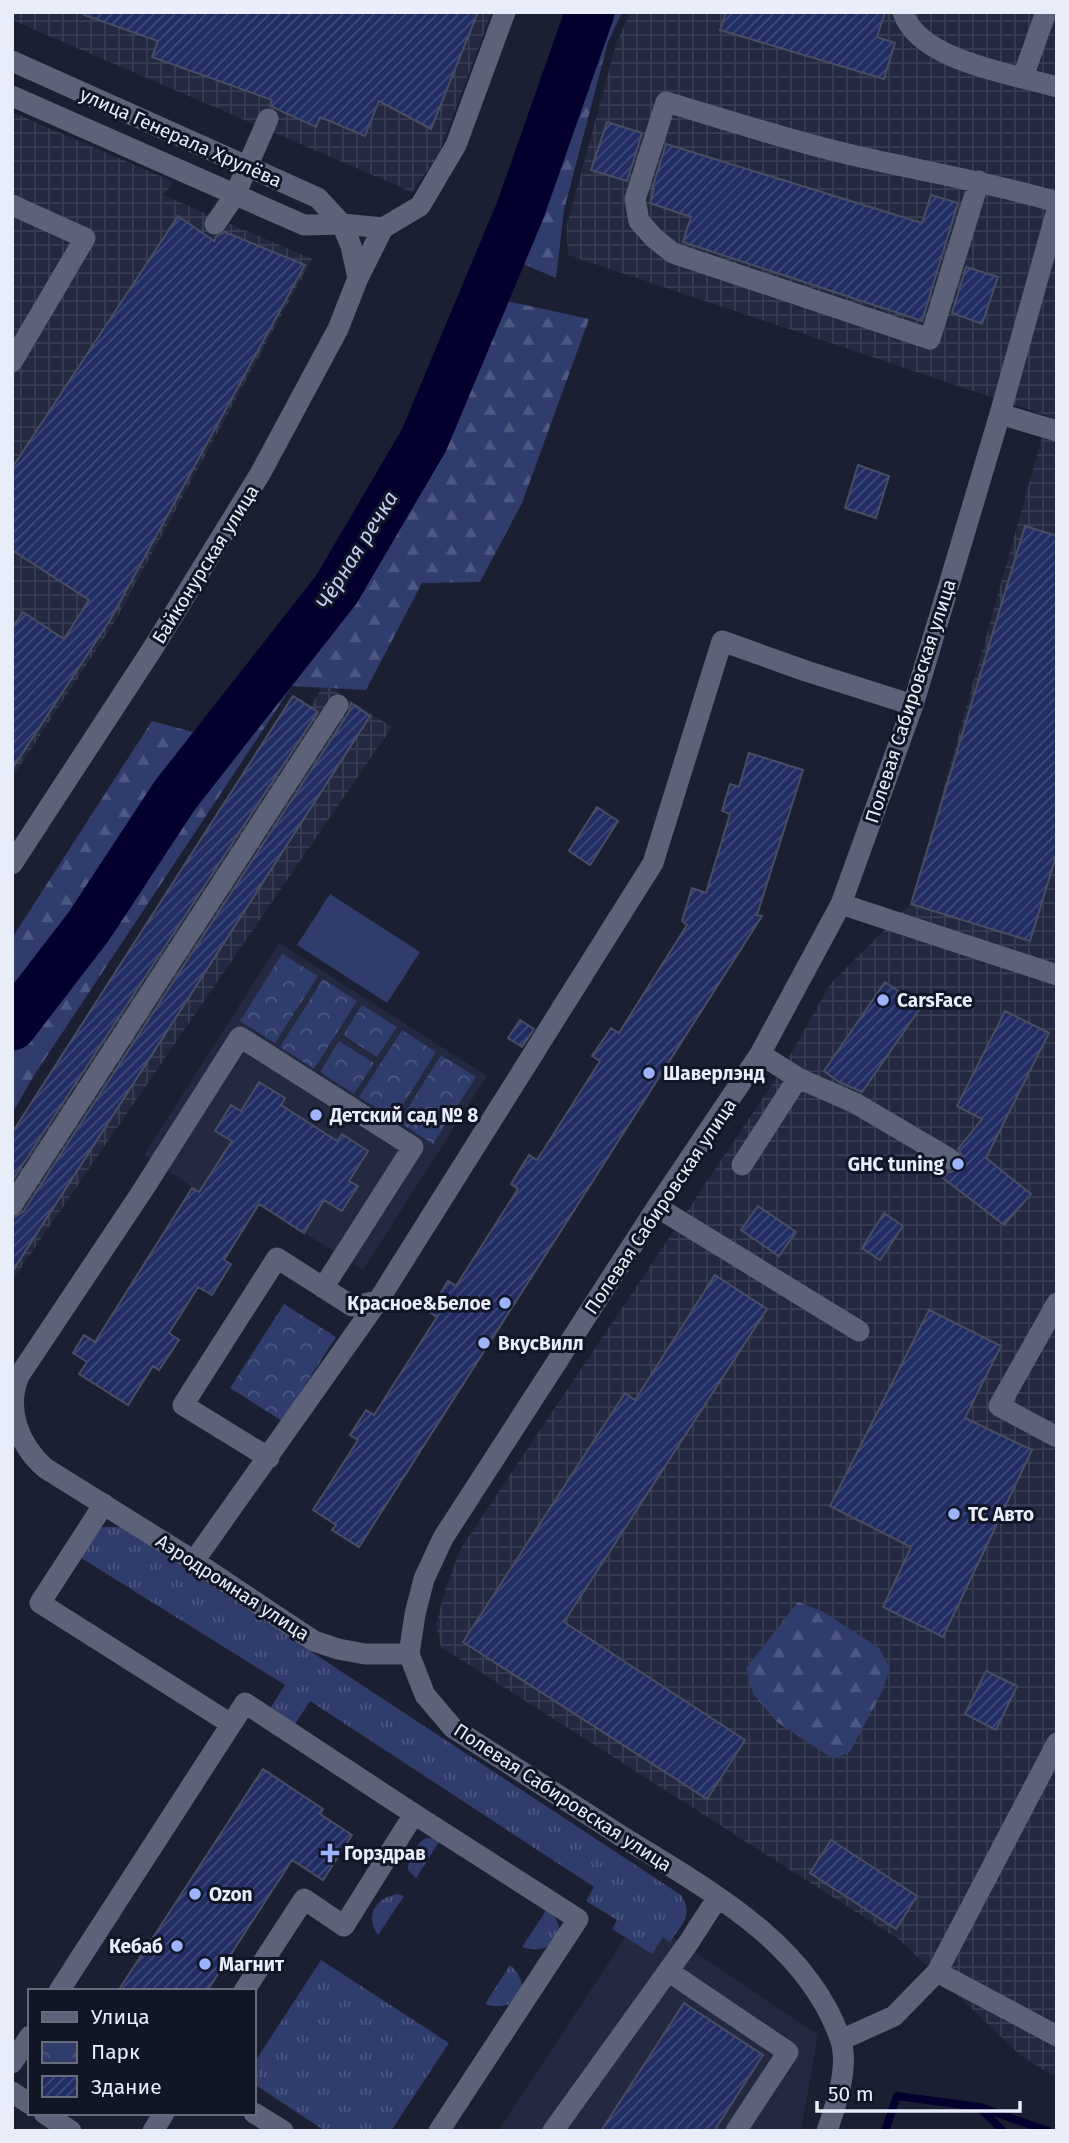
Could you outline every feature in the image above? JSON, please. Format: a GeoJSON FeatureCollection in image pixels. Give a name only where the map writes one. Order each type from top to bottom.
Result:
{"type":"FeatureCollection","features":[{"type":"Feature","properties":{"kind":"street"},"geometry":{"type":"LineString","coordinates":[[342,224],[383,228],[420,206],[456,145],[505,12]]}},
{"type":"Feature","properties":{"kind":"street"},"geometry":{"type":"LineString","coordinates":[[904,12],[906,22],[925,43],[949,56],[1057,87]]}},
{"type":"Feature","properties":{"kind":"street"},"geometry":{"type":"LineString","coordinates":[[1023,77],[1046,12]]}},
{"type":"Feature","properties":{"kind":"street","name":"улица Генерала Хрулёва"},"geometry":{"type":"LineString","coordinates":[[12,61],[317,198],[342,224],[351,246],[358,278]]}},
{"type":"Feature","properties":{"kind":"street","name":"улица Генерала Хрулёва"},"geometry":{"type":"LineString","coordinates":[[12,96],[304,225],[342,224]]}},
{"type":"Feature","properties":{"kind":"street"},"geometry":{"type":"LineString","coordinates":[[979,181],[930,339],[673,253],[639,221],[635,199],[666,102],[850,155],[979,181],[1056,215]]}},
{"type":"Feature","properties":{"kind":"street"},"geometry":{"type":"LineString","coordinates":[[215,224],[235,195],[268,119]]}},
{"type":"Feature","properties":{"kind":"street"},"geometry":{"type":"LineString","coordinates":[[12,205],[85,238],[12,362]]}},
{"type":"Feature","properties":{"kind":"street","name":"Полевая Сабировская улица"},"geometry":{"type":"LineString","coordinates":[[827,2131],[837,2100],[842,2071],[841,2040],[825,2006],[802,1972],[771,1939],[718,1897],[453,1728],[425,1695],[410,1654],[415,1614],[424,1579],[443,1538],[657,1207],[760,1054],[841,904],[913,705],[1056,215]]}},
{"type":"Feature","properties":{"kind":"street","name":"Байконурская улица"},"geometry":{"type":"LineString","coordinates":[[12,864],[153,648],[260,474],[338,329],[358,278],[383,228]]}},
{"type":"Feature","properties":{"kind":"street"},"geometry":{"type":"LineString","coordinates":[[1000,414],[1057,431]]}},
{"type":"Feature","properties":{"kind":"street"},"geometry":{"type":"LineString","coordinates":[[194,1561],[377,1301],[653,863],[722,641],[913,705]]}},
{"type":"Feature","properties":{"kind":"street"},"geometry":{"type":"LineString","coordinates":[[12,1206],[338,705]]}},
{"type":"Feature","properties":{"kind":"street"},"geometry":{"type":"LineString","coordinates":[[841,904],[1057,975]]}},
{"type":"Feature","properties":{"kind":"street"},"geometry":{"type":"LineString","coordinates":[[16,1373],[141,1193],[240,1037],[413,1147],[323,1288]]}},
{"type":"Feature","properties":{"kind":"street"},"geometry":{"type":"LineString","coordinates":[[760,1054],[798,1078],[855,1103],[950,1159]]}},
{"type":"Feature","properties":{"kind":"street"},"geometry":{"type":"LineString","coordinates":[[742,1165],[798,1078]]}},
{"type":"Feature","properties":{"kind":"street"},"geometry":{"type":"LineString","coordinates":[[657,1207],[859,1331]]}},
{"type":"Feature","properties":{"kind":"street"},"geometry":{"type":"LineString","coordinates":[[269,1458],[183,1405],[277,1258],[352,1306],[377,1301]]}},
{"type":"Feature","properties":{"kind":"street"},"geometry":{"type":"LineString","coordinates":[[1057,1303],[999,1406],[1057,1437]]}},
{"type":"Feature","properties":{"kind":"street","name":"Аэродромная улица"},"geometry":{"type":"LineString","coordinates":[[16,1373],[13,1405],[21,1437],[30,1454],[45,1468],[194,1561],[314,1641],[365,1654],[410,1654]]}},
{"type":"Feature","properties":{"kind":"street"},"geometry":{"type":"LineString","coordinates":[[104,1504],[40,1603],[231,1724]]}},
{"type":"Feature","properties":{"kind":"street"},"geometry":{"type":"LineString","coordinates":[[60,1989],[245,1703],[578,1919],[439,2131]]}},
{"type":"Feature","properties":{"kind":"street"},"geometry":{"type":"LineString","coordinates":[[841,2040],[894,2016],[937,1972],[1057,1744]]}},
{"type":"Feature","properties":{"kind":"street"},"geometry":{"type":"LineString","coordinates":[[245,1989],[304,1899],[344,1926],[414,1814]]}},
{"type":"Feature","properties":{"kind":"street"},"geometry":{"type":"LineString","coordinates":[[553,2131],[718,1897]]}},
{"type":"Feature","properties":{"kind":"street"},"geometry":{"type":"LineString","coordinates":[[668,1970],[788,2052],[736,2131]]}},
{"type":"Feature","properties":{"kind":"street"},"geometry":{"type":"LineString","coordinates":[[937,1972],[1057,2036]]}},
{"type":"Feature","properties":{"kind":"street"},"geometry":{"type":"LineString","coordinates":[[12,2063],[28,2039]]}},
{"type":"Feature","properties":{"kind":"street"},"geometry":{"type":"LineString","coordinates":[[12,2092],[28,2103]]}},
{"type":"Feature","properties":{"kind":"street"},"geometry":{"type":"LineString","coordinates":[[256,2114],[283,2131]]}},
{"type":"Feature","properties":{"kind":"street"},"geometry":{"type":"LineString","coordinates":[[47,2115],[71,2131]]}},
{"type":"Feature","properties":{"kind":"street"},"geometry":{"type":"LineString","coordinates":[[153,2131],[163,2115]]}},
{"type":"Feature","properties":{"kind":"shaded area"},"geometry":{"type":"Polygon","coordinates":[[[12,12],[492,12],[438,156],[412,192],[12,20],[12,12]]]}},
{"type":"Feature","properties":{"kind":"shaded area"},"geometry":{"type":"Polygon","coordinates":[[[631,12],[1057,12],[1057,2078],[1021,2056],[900,1940],[441,1647],[436,1624],[461,1548],[781,1071],[831,983],[911,904],[1048,416],[568,255],[567,225],[617,41],[631,12]]]}},
{"type":"Feature","properties":{"kind":"shaded area"},"geometry":{"type":"Polygon","coordinates":[[[12,112],[174,182],[163,195],[312,259],[114,623],[12,778],[12,112]]]}},
{"type":"Feature","properties":{"kind":"shaded area"},"geometry":{"type":"Polygon","coordinates":[[[324,684],[392,727],[12,1281],[12,1131],[293,695],[311,706],[324,684]]]}},
{"type":"Feature","properties":{"kind":"shaded area","name":"Детский сад № 8"},"geometry":{"type":"Polygon","coordinates":[[[279,943],[487,1076],[363,1270],[260,1205],[247,1223],[144,1155],[279,943]]]}},
{"type":"Feature","properties":{"kind":"shaded area"},"geometry":{"type":"Polygon","coordinates":[[[640,1915],[818,2035],[801,2131],[498,2131],[640,1915]]]}},
{"type":"Feature","properties":{"kind":"green space"},"geometry":{"type":"Polygon","coordinates":[[[596,12],[622,12],[608,42],[564,210],[556,278],[509,258],[596,12]]]}},
{"type":"Feature","properties":{"kind":"green space"},"geometry":{"type":"Polygon","coordinates":[[[471,293],[589,319],[522,503],[480,582],[422,583],[366,690],[292,686],[33,1077],[12,1114],[12,938],[152,721],[208,736],[317,574],[403,429],[471,293]]]}},
{"type":"Feature","properties":{"kind":"green space"},"geometry":{"type":"Polygon","coordinates":[[[330,894],[420,952],[387,1003],[297,945],[330,894]]]}},
{"type":"Feature","properties":{"kind":"green space"},"geometry":{"type":"Polygon","coordinates":[[[282,954],[318,976],[275,1043],[240,1021],[282,954]]]}},
{"type":"Feature","properties":{"kind":"green space"},"geometry":{"type":"Polygon","coordinates":[[[323,979],[357,1001],[314,1069],[280,1047],[323,979]]]}},
{"type":"Feature","properties":{"kind":"green space"},"geometry":{"type":"Polygon","coordinates":[[[362,1005],[397,1027],[377,1057],[343,1035],[362,1005]]]}},
{"type":"Feature","properties":{"kind":"green space"},"geometry":{"type":"Polygon","coordinates":[[[402,1030],[436,1052],[394,1119],[359,1097],[402,1030]]]}},
{"type":"Feature","properties":{"kind":"green space"},"geometry":{"type":"Polygon","coordinates":[[[339,1041],[374,1063],[354,1094],[320,1072],[339,1041]]]}},
{"type":"Feature","properties":{"kind":"green space"},"geometry":{"type":"Polygon","coordinates":[[[441,1055],[476,1077],[433,1144],[399,1122],[441,1055]]]}},
{"type":"Feature","properties":{"kind":"green space"},"geometry":{"type":"Polygon","coordinates":[[[284,1304],[336,1337],[282,1421],[230,1388],[284,1304]]]}},
{"type":"Feature","properties":{"kind":"green space"},"geometry":{"type":"Polygon","coordinates":[[[95,1527],[122,1527],[681,1895],[686,1914],[679,1930],[670,1942],[663,1937],[652,1954],[612,1929],[617,1920],[586,1901],[594,1887],[310,1701],[292,1729],[267,1713],[285,1685],[78,1556],[95,1527]]]}},
{"type":"Feature","properties":{"kind":"green space"},"geometry":{"type":"Polygon","coordinates":[[[798,1602],[822,1611],[879,1648],[890,1668],[882,1692],[850,1752],[833,1759],[777,1722],[753,1694],[746,1668],[798,1602]]]}},
{"type":"Feature","properties":{"kind":"green space"},"geometry":{"type":"Polygon","coordinates":[[[426,1838],[441,1839],[416,1878],[408,1870],[409,1860],[418,1844],[426,1838]]]}},
{"type":"Feature","properties":{"kind":"green space"},"geometry":{"type":"Polygon","coordinates":[[[398,1894],[404,1896],[378,1935],[372,1921],[374,1908],[384,1899],[398,1894]]]}},
{"type":"Feature","properties":{"kind":"green space"},"geometry":{"type":"Polygon","coordinates":[[[547,1909],[559,1926],[556,1940],[542,1948],[522,1947],[547,1909]]]}},
{"type":"Feature","properties":{"kind":"green space"},"geometry":{"type":"Polygon","coordinates":[[[321,1960],[449,2043],[391,2131],[325,2131],[256,2085],[256,2060],[321,1960]]]}},
{"type":"Feature","properties":{"kind":"green space"},"geometry":{"type":"Polygon","coordinates":[[[510,1965],[521,1982],[518,1997],[505,2005],[485,2004],[510,1965]]]}},
{"type":"Feature","properties":{"kind":"building"},"geometry":{"type":"Polygon","coordinates":[[[85,12],[478,12],[431,129],[379,101],[365,136],[320,117],[316,127],[270,106],[272,100],[152,57],[158,41],[84,15],[85,12]]]}},
{"type":"Feature","properties":{"kind":"building"},"geometry":{"type":"Polygon","coordinates":[[[726,12],[885,12],[877,37],[895,43],[884,79],[720,30],[726,12]]]}},
{"type":"Feature","properties":{"kind":"building"},"geometry":{"type":"Polygon","coordinates":[[[607,122],[642,133],[627,181],[591,170],[607,122]]]}},
{"type":"Feature","properties":{"kind":"building"},"geometry":{"type":"Polygon","coordinates":[[[666,144],[922,223],[931,195],[958,203],[922,321],[683,242],[691,217],[650,203],[666,144]]]}},
{"type":"Feature","properties":{"kind":"building"},"geometry":{"type":"Polygon","coordinates":[[[178,216],[214,241],[225,232],[305,265],[110,620],[12,769],[12,628],[23,612],[64,639],[89,600],[12,550],[12,468],[178,216]]]}},
{"type":"Feature","properties":{"kind":"building"},"geometry":{"type":"Polygon","coordinates":[[[966,267],[998,277],[982,324],[952,313],[966,267]]]}},
{"type":"Feature","properties":{"kind":"building"},"geometry":{"type":"Polygon","coordinates":[[[858,465],[889,476],[876,518],[845,508],[858,465]]]}},
{"type":"Feature","properties":{"kind":"building"},"geometry":{"type":"Polygon","coordinates":[[[1025,526],[1057,536],[1057,853],[1030,941],[911,904],[1025,526]]]}},
{"type":"Feature","properties":{"kind":"building"},"geometry":{"type":"Polygon","coordinates":[[[293,696],[318,712],[12,1181],[12,1133],[293,696]]]}},
{"type":"Feature","properties":{"kind":"building"},"geometry":{"type":"Polygon","coordinates":[[[351,703],[370,716],[12,1272],[12,1218],[23,1212],[349,712],[351,703]]]}},
{"type":"Feature","properties":{"kind":"building"},"geometry":{"type":"Polygon","coordinates":[[[749,753],[803,770],[757,915],[762,916],[359,1547],[332,1530],[336,1525],[313,1510],[358,1440],[350,1435],[366,1410],[374,1415],[437,1317],[429,1312],[448,1281],[456,1286],[518,1189],[511,1184],[529,1155],[537,1160],[600,1061],[592,1056],[611,1028],[619,1033],[687,925],[682,921],[692,888],[706,893],[730,814],[722,811],[730,784],[739,787],[749,753]]]}},
{"type":"Feature","properties":{"kind":"building"},"geometry":{"type":"Polygon","coordinates":[[[597,807],[618,821],[590,865],[569,851],[597,807]]]}},
{"type":"Feature","properties":{"kind":"building"},"geometry":{"type":"Polygon","coordinates":[[[885,982],[921,1007],[862,1092],[839,1082],[824,1071],[885,982]]]}},
{"type":"Feature","properties":{"kind":"building"},"geometry":{"type":"Polygon","coordinates":[[[1005,1011],[1049,1033],[986,1158],[1031,1194],[1004,1225],[938,1174],[942,1169],[951,1172],[961,1166],[963,1158],[958,1149],[982,1119],[957,1106],[1005,1011]]]}},
{"type":"Feature","properties":{"kind":"building"},"geometry":{"type":"Polygon","coordinates":[[[520,1020],[534,1029],[522,1047],[508,1038],[520,1020]]]}},
{"type":"Feature","properties":{"kind":"building"},"geometry":{"type":"Polygon","coordinates":[[[259,1082],[285,1098],[281,1105],[337,1141],[342,1134],[368,1151],[349,1181],[358,1186],[342,1211],[324,1200],[304,1233],[259,1204],[224,1260],[231,1264],[212,1295],[198,1287],[169,1333],[179,1340],[159,1370],[153,1366],[128,1405],[79,1374],[87,1362],[73,1353],[84,1335],[95,1342],[192,1188],[199,1192],[232,1141],[215,1131],[231,1105],[241,1111],[259,1082]]]}},
{"type":"Feature","properties":{"kind":"building"},"geometry":{"type":"Polygon","coordinates":[[[758,1206],[796,1232],[779,1256],[741,1230],[758,1206]]]}},
{"type":"Feature","properties":{"kind":"building"},"geometry":{"type":"Polygon","coordinates":[[[884,1213],[903,1226],[880,1260],[862,1248],[884,1213]]]}},
{"type":"Feature","properties":{"kind":"building"},"geometry":{"type":"Polygon","coordinates":[[[715,1275],[767,1309],[564,1622],[745,1740],[707,1799],[463,1642],[625,1393],[635,1400],[715,1275]]]}},
{"type":"Feature","properties":{"kind":"building"},"geometry":{"type":"Polygon","coordinates":[[[929,1310],[1001,1346],[965,1418],[1032,1450],[943,1637],[883,1607],[911,1547],[830,1506],[929,1310]]]}},
{"type":"Feature","properties":{"kind":"building"},"geometry":{"type":"Polygon","coordinates":[[[986,1671],[1017,1686],[996,1730],[965,1714],[986,1671]]]}},
{"type":"Feature","properties":{"kind":"building"},"geometry":{"type":"Polygon","coordinates":[[[263,1769],[323,1809],[320,1814],[352,1835],[323,1880],[292,1860],[208,1989],[119,1989],[263,1769]]]}},
{"type":"Feature","properties":{"kind":"building"},"geometry":{"type":"Polygon","coordinates":[[[831,1840],[917,1896],[896,1929],[810,1873],[831,1840]]]}},
{"type":"Feature","properties":{"kind":"building"},"geometry":{"type":"Polygon","coordinates":[[[684,2003],[763,2055],[714,2131],[601,2131],[684,2003]]]}},
{"type":"Feature","properties":{"kind":"waterway","name":"Чёрная речка"},"geometry":{"type":"LineString","coordinates":[[12,1026],[89,926],[175,795],[336,590],[424,440],[520,211],[590,12]]}},
{"type":"Feature","properties":{"kind":"waterway"},"geometry":{"type":"LineString","coordinates":[[885,2131],[897,2096],[980,2107],[1048,2131]]}},
{"type":"Feature","properties":{"kind":"waterway"},"geometry":{"type":"LineString","coordinates":[[982,2110],[1003,2131]]}},
{"type":"Feature","properties":{"kind":"place","name":"CarsFace"},"geometry":{"type":"Point","coordinates":[883,1000]}},
{"type":"Feature","properties":{"kind":"place","name":"Шаверлэнд"},"geometry":{"type":"Point","coordinates":[649,1073]}},
{"type":"Feature","properties":{"kind":"place","name":"Детский сад № 8"},"geometry":{"type":"Point","coordinates":[316,1115]}},
{"type":"Feature","properties":{"kind":"place","name":"GHC tuning"},"geometry":{"type":"Point","coordinates":[958,1164]}},
{"type":"Feature","properties":{"kind":"place","name":"Красное&Белое"},"geometry":{"type":"Point","coordinates":[505,1303]}},
{"type":"Feature","properties":{"kind":"place","name":"ВкусВилл"},"geometry":{"type":"Point","coordinates":[484,1343]}},
{"type":"Feature","properties":{"kind":"place","name":"ТС Авто"},"geometry":{"type":"Point","coordinates":[954,1514]}},
{"type":"Feature","properties":{"kind":"place","name":"Горздрав"},"geometry":{"type":"Point","coordinates":[330,1853]}},
{"type":"Feature","properties":{"kind":"place","name":"Ozon"},"geometry":{"type":"Point","coordinates":[195,1894]}},
{"type":"Feature","properties":{"kind":"place","name":"Кебаб"},"geometry":{"type":"Point","coordinates":[177,1946]}},
{"type":"Feature","properties":{"kind":"place","name":"Магнит"},"geometry":{"type":"Point","coordinates":[205,1964]}}]}
